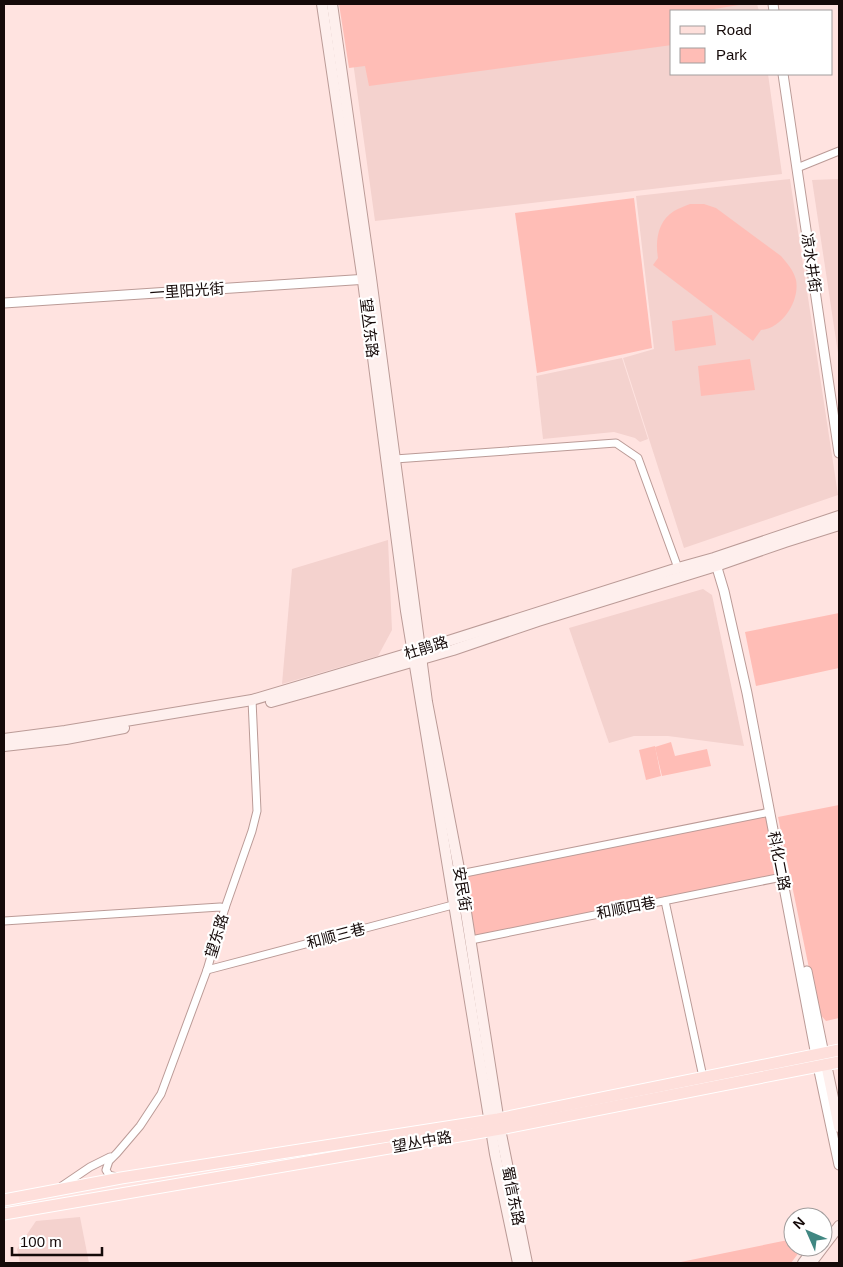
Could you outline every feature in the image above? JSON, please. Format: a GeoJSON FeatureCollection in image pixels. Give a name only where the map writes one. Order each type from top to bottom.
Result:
{"type":"FeatureCollection","features":[{"type":"Feature","properties":{"kind":"main road","name":"望丛东路"},"geometry":{"type":"LineString","coordinates":[[322,4],[395,459],[417,655]]}},
{"type":"Feature","properties":{"kind":"main road","name":"望丛东路"},"geometry":{"type":"LineString","coordinates":[[332,4],[406,611],[417,655]]}},
{"type":"Feature","properties":{"kind":"main road","name":"杜鹃路"},"geometry":{"type":"LineString","coordinates":[[417,655],[678,568],[717,563],[839,516]]}},
{"type":"Feature","properties":{"kind":"main road","name":"杜鹃路"},"geometry":{"type":"LineString","coordinates":[[4,746],[66,739],[249,706],[839,525]]}},
{"type":"Feature","properties":{"kind":"main road","name":"安民街"},"geometry":{"type":"LineString","coordinates":[[417,655],[471,940],[494,1125]]}},
{"type":"Feature","properties":{"kind":"main road","name":"安民街"},"geometry":{"type":"LineString","coordinates":[[417,655],[454,904],[494,1125]]}},
{"type":"Feature","properties":{"kind":"main road","name":"杜鹃路"},"geometry":{"type":"LineString","coordinates":[[4,739],[252,704]]}},
{"type":"Feature","properties":{"kind":"main road","name":"望丛中路"},"geometry":{"type":"LineString","coordinates":[[4,1214],[494,1125],[821,1059],[839,1050]]}},
{"type":"Feature","properties":{"kind":"main road","name":"望丛中路"},"geometry":{"type":"LineString","coordinates":[[4,1200],[122,1178],[494,1125],[703,1077],[821,1059],[839,1062]]}},
{"type":"Feature","properties":{"kind":"main road"},"geometry":{"type":"LineString","coordinates":[[821,1059],[839,1126]]}},
{"type":"Feature","properties":{"kind":"main road","name":"蜀信东路"},"geometry":{"type":"LineString","coordinates":[[494,1125],[518,1263]]}},
{"type":"Feature","properties":{"kind":"main road","name":"蜀信东路"},"geometry":{"type":"LineString","coordinates":[[494,1125],[527,1263]]}},
{"type":"Feature","properties":{"kind":"main road"},"geometry":{"type":"LineString","coordinates":[[811,1263],[839,1226]]}},
{"type":"Feature","properties":{"kind":"street","name":"凉水井街"},"geometry":{"type":"LineString","coordinates":[[783,75],[839,453]]}},
{"type":"Feature","properties":{"kind":"street"},"geometry":{"type":"LineString","coordinates":[[798,168],[839,151]]}},
{"type":"Feature","properties":{"kind":"street","name":"一里阳光街"},"geometry":{"type":"LineString","coordinates":[[4,303],[367,279]]}},
{"type":"Feature","properties":{"kind":"street"},"geometry":{"type":"LineString","coordinates":[[395,459],[616,443],[638,458],[678,568]]}},
{"type":"Feature","properties":{"kind":"street"},"geometry":{"type":"LineString","coordinates":[[717,563],[729,590],[739,637],[821,1059]]}},
{"type":"Feature","properties":{"kind":"street","name":"科化二路"},"geometry":{"type":"LineString","coordinates":[[717,563],[747,693],[782,877],[821,1059],[823,1083],[839,1164]]}},
{"type":"Feature","properties":{"kind":"street","name":"望东路"},"geometry":{"type":"LineString","coordinates":[[122,1178],[109,1175],[106,1170],[109,1161],[140,1126],[161,1094],[207,970],[252,831],[257,811],[252,704]]}},
{"type":"Feature","properties":{"kind":"street"},"geometry":{"type":"LineString","coordinates":[[460,874],[770,812]]}},
{"type":"Feature","properties":{"kind":"street","name":"和顺四巷"},"geometry":{"type":"LineString","coordinates":[[471,940],[782,877]]}},
{"type":"Feature","properties":{"kind":"street"},"geometry":{"type":"LineString","coordinates":[[665,901],[703,1077]]}},
{"type":"Feature","properties":{"kind":"street","name":"和顺三巷"},"geometry":{"type":"LineString","coordinates":[[207,970],[464,902]]}},
{"type":"Feature","properties":{"kind":"street"},"geometry":{"type":"LineString","coordinates":[[4,921],[226,908]]}},
{"type":"Feature","properties":{"kind":"street","name":"望东路"},"geometry":{"type":"LineString","coordinates":[[51,1191],[117,1153]]}},
{"type":"Feature","properties":{"kind":"shaded area"},"geometry":{"type":"Polygon","coordinates":[[[345,4],[757,4],[759,10],[670,10],[670,75],[768,75],[782,174],[375,221],[345,4]]]}},
{"type":"Feature","properties":{"kind":"shaded area"},"geometry":{"type":"Polygon","coordinates":[[[790,179],[838,495],[684,548],[623,358],[654,349],[636,196],[790,179]]]}},
{"type":"Feature","properties":{"kind":"shaded area"},"geometry":{"type":"Polygon","coordinates":[[[839,179],[839,360],[812,180],[839,179]]]}},
{"type":"Feature","properties":{"kind":"shaded area"},"geometry":{"type":"Polygon","coordinates":[[[622,358],[648,439],[640,442],[635,438],[614,432],[543,439],[536,376],[622,358]]]}},
{"type":"Feature","properties":{"kind":"shaded area"},"geometry":{"type":"Polygon","coordinates":[[[388,540],[392,630],[378,656],[282,684],[292,569],[388,540]]]}},
{"type":"Feature","properties":{"kind":"shaded area"},"geometry":{"type":"Polygon","coordinates":[[[703,589],[712,595],[744,746],[668,736],[634,736],[609,743],[569,628],[703,589]]]}},
{"type":"Feature","properties":{"kind":"shaded area"},"geometry":{"type":"Polygon","coordinates":[[[80,1217],[89,1263],[20,1263],[17,1249],[36,1221],[80,1217]]]}},
{"type":"Feature","properties":{"kind":"green space"},"geometry":{"type":"Polygon","coordinates":[[[339,4],[745,4],[708,10],[670,10],[670,45],[369,86],[365,66],[349,68],[339,4]]]}},
{"type":"Feature","properties":{"kind":"green space"},"geometry":{"type":"Polygon","coordinates":[[[634,198],[652,348],[537,373],[515,213],[634,198]]]}},
{"type":"Feature","properties":{"kind":"green space"},"geometry":{"type":"Polygon","coordinates":[[[690,204],[704,204],[716,208],[781,256],[794,273],[797,288],[788,312],[776,324],[761,330],[753,341],[653,265],[658,258],[657,244],[664,220],[674,211],[690,204]]]}},
{"type":"Feature","properties":{"kind":"green space"},"geometry":{"type":"Polygon","coordinates":[[[712,315],[716,345],[675,351],[672,321],[712,315]]]}},
{"type":"Feature","properties":{"kind":"green space"},"geometry":{"type":"Polygon","coordinates":[[[750,359],[755,390],[701,396],[698,366],[750,359]]]}},
{"type":"Feature","properties":{"kind":"green space"},"geometry":{"type":"Polygon","coordinates":[[[839,613],[839,668],[756,686],[745,632],[839,613]]]}},
{"type":"Feature","properties":{"kind":"green space"},"geometry":{"type":"Polygon","coordinates":[[[671,742],[675,756],[707,749],[711,766],[662,776],[655,747],[671,742]]]}},
{"type":"Feature","properties":{"kind":"green space"},"geometry":{"type":"Polygon","coordinates":[[[655,746],[661,776],[646,780],[639,750],[655,746]]]}},
{"type":"Feature","properties":{"kind":"green space"},"geometry":{"type":"Polygon","coordinates":[[[839,805],[839,1018],[826,1021],[818,1012],[778,817],[839,805]]]}},
{"type":"Feature","properties":{"kind":"green space"},"geometry":{"type":"Polygon","coordinates":[[[767,815],[780,876],[474,937],[463,876],[767,815]]]}},
{"type":"Feature","properties":{"kind":"green space"},"geometry":{"type":"Polygon","coordinates":[[[783,1241],[783,1257],[796,1257],[791,1263],[676,1263],[783,1241]]]}}]}
